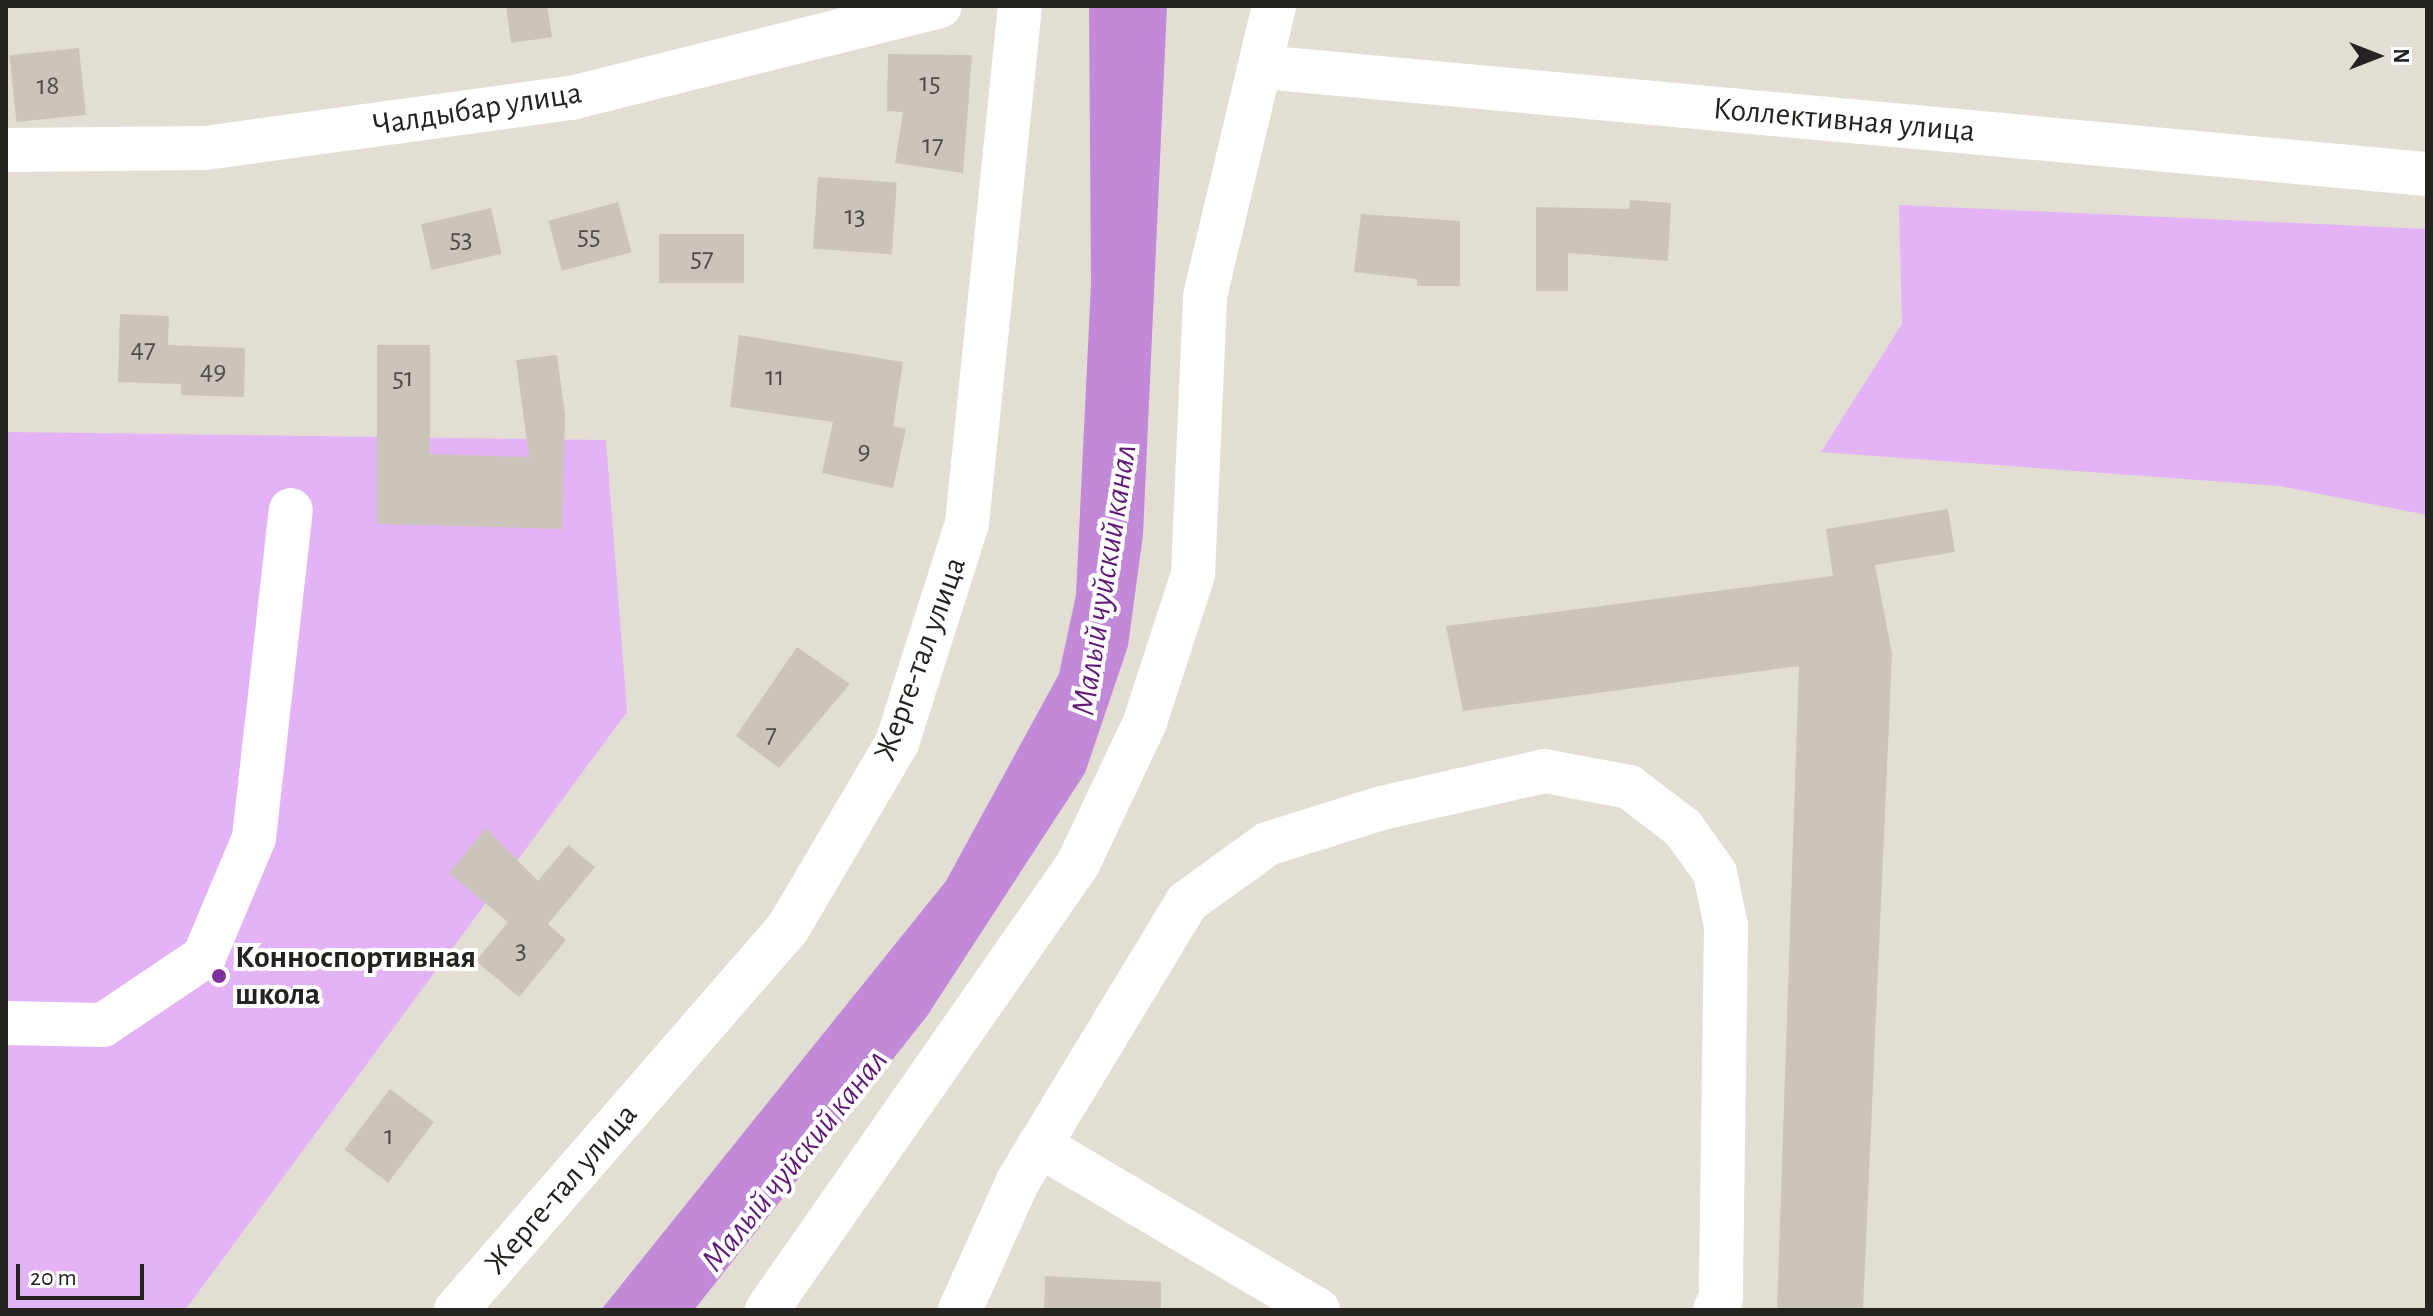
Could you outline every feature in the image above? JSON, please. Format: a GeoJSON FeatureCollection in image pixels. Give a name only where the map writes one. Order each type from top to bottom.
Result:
{"type":"FeatureCollection","features":[{"type":"Feature","properties":{"kind":"street","name":"Чалдыбар улица"},"geometry":{"type":"LineString","coordinates":[[6,150],[205,148],[571,98],[940,6]]}},
{"type":"Feature","properties":{"kind":"street","name":"Жерге-тал улица"},"geometry":{"type":"LineString","coordinates":[[456,1310],[788,928],[897,743],[967,523],[1020,6]]}},
{"type":"Feature","properties":{"kind":"street"},"geometry":{"type":"LineString","coordinates":[[767,1310],[1078,864],[1145,722],[1193,574],[1205,296],[1262,67],[1274,6]]}},
{"type":"Feature","properties":{"kind":"street","name":"Коллективная улица"},"geometry":{"type":"LineString","coordinates":[[1262,67],[2427,174]]}},
{"type":"Feature","properties":{"kind":"street"},"geometry":{"type":"LineString","coordinates":[[6,1023],[103,1025],[204,957],[254,838],[291,510]]}},
{"type":"Feature","properties":{"kind":"street"},"geometry":{"type":"LineString","coordinates":[[960,1310],[1039,1145],[1187,902],[1267,844],[1382,808],[1545,771],[1629,787],[1683,828],[1715,873],[1726,926],[1721,1298],[1715,1310]]}},
{"type":"Feature","properties":{"kind":"street"},"geometry":{"type":"LineString","coordinates":[[1039,1145],[1318,1310]]}},
{"type":"Feature","properties":{"kind":"shaded area"},"geometry":{"type":"Polygon","coordinates":[[[1899,205],[2427,229],[2427,515],[2280,486],[1821,452],[1902,324],[1899,205]]]}},
{"type":"Feature","properties":{"kind":"shaded area","name":"Конноспортивная школа"},"geometry":{"type":"Polygon","coordinates":[[[6,432],[606,440],[627,712],[185,1310],[6,1310],[6,432]]]}},
{"type":"Feature","properties":{"kind":"water","name":"Малый чуйский канал"},"geometry":{"type":"Polygon","coordinates":[[[1089,6],[1167,6],[1143,535],[1128,646],[1085,773],[927,1016],[694,1310],[601,1310],[946,881],[1059,674],[1076,595],[1091,283],[1089,6]]]}},
{"type":"Feature","properties":{"kind":"building"},"geometry":{"type":"Polygon","coordinates":[[[506,6],[547,6],[552,37],[511,43],[506,6]]]}},
{"type":"Feature","properties":{"kind":"building"},"geometry":{"type":"Polygon","coordinates":[[[79,48],[86,115],[16,122],[9,55],[79,48]]]}},
{"type":"Feature","properties":{"kind":"building"},"geometry":{"type":"Polygon","coordinates":[[[888,54],[972,55],[963,173],[895,163],[903,112],[887,111],[888,54]]]}},
{"type":"Feature","properties":{"kind":"building"},"geometry":{"type":"Polygon","coordinates":[[[818,177],[897,183],[892,254],[813,249],[818,177]]]}},
{"type":"Feature","properties":{"kind":"building"},"geometry":{"type":"Polygon","coordinates":[[[1630,200],[1671,203],[1668,261],[1568,253],[1568,291],[1536,291],[1536,207],[1629,209],[1630,200]]]}},
{"type":"Feature","properties":{"kind":"building"},"geometry":{"type":"Polygon","coordinates":[[[618,202],[631,252],[562,271],[548,221],[618,202]]]}},
{"type":"Feature","properties":{"kind":"building"},"geometry":{"type":"Polygon","coordinates":[[[491,208],[502,254],[431,270],[421,224],[491,208]]]}},
{"type":"Feature","properties":{"kind":"building"},"geometry":{"type":"Polygon","coordinates":[[[1361,214],[1460,221],[1460,286],[1417,286],[1417,279],[1354,272],[1361,214]]]}},
{"type":"Feature","properties":{"kind":"building"},"geometry":{"type":"Polygon","coordinates":[[[659,234],[744,234],[744,283],[659,283],[659,234]]]}},
{"type":"Feature","properties":{"kind":"building"},"geometry":{"type":"Polygon","coordinates":[[[120,314],[169,316],[168,345],[245,348],[244,397],[181,395],[181,384],[118,382],[120,314]]]}},
{"type":"Feature","properties":{"kind":"building"},"geometry":{"type":"Polygon","coordinates":[[[739,335],[903,362],[893,426],[906,429],[893,488],[822,473],[833,422],[730,407],[739,335]]]}},
{"type":"Feature","properties":{"kind":"building"},"geometry":{"type":"Polygon","coordinates":[[[377,345],[430,345],[430,454],[529,457],[516,360],[557,355],[565,415],[562,529],[377,524],[377,345]]]}},
{"type":"Feature","properties":{"kind":"building"},"geometry":{"type":"Polygon","coordinates":[[[1948,509],[1955,552],[1875,565],[1892,654],[1863,1310],[1777,1310],[1799,666],[1463,711],[1446,626],[1833,576],[1826,529],[1948,509]]]}},
{"type":"Feature","properties":{"kind":"building"},"geometry":{"type":"Polygon","coordinates":[[[797,647],[850,684],[779,768],[736,736],[797,647]]]}},
{"type":"Feature","properties":{"kind":"building"},"geometry":{"type":"Polygon","coordinates":[[[486,828],[538,881],[568,845],[595,867],[548,924],[566,940],[519,997],[476,961],[508,922],[449,873],[486,828]]]}},
{"type":"Feature","properties":{"kind":"building"},"geometry":{"type":"Polygon","coordinates":[[[390,1089],[434,1122],[388,1183],[344,1150],[390,1089]]]}},
{"type":"Feature","properties":{"kind":"building"},"geometry":{"type":"Polygon","coordinates":[[[1045,1276],[1161,1282],[1161,1310],[1044,1310],[1045,1276]]]}},
{"type":"Feature","properties":{"kind":"place","name":"Конноспортивная школа"},"geometry":{"type":"Point","coordinates":[219,976]}}]}
